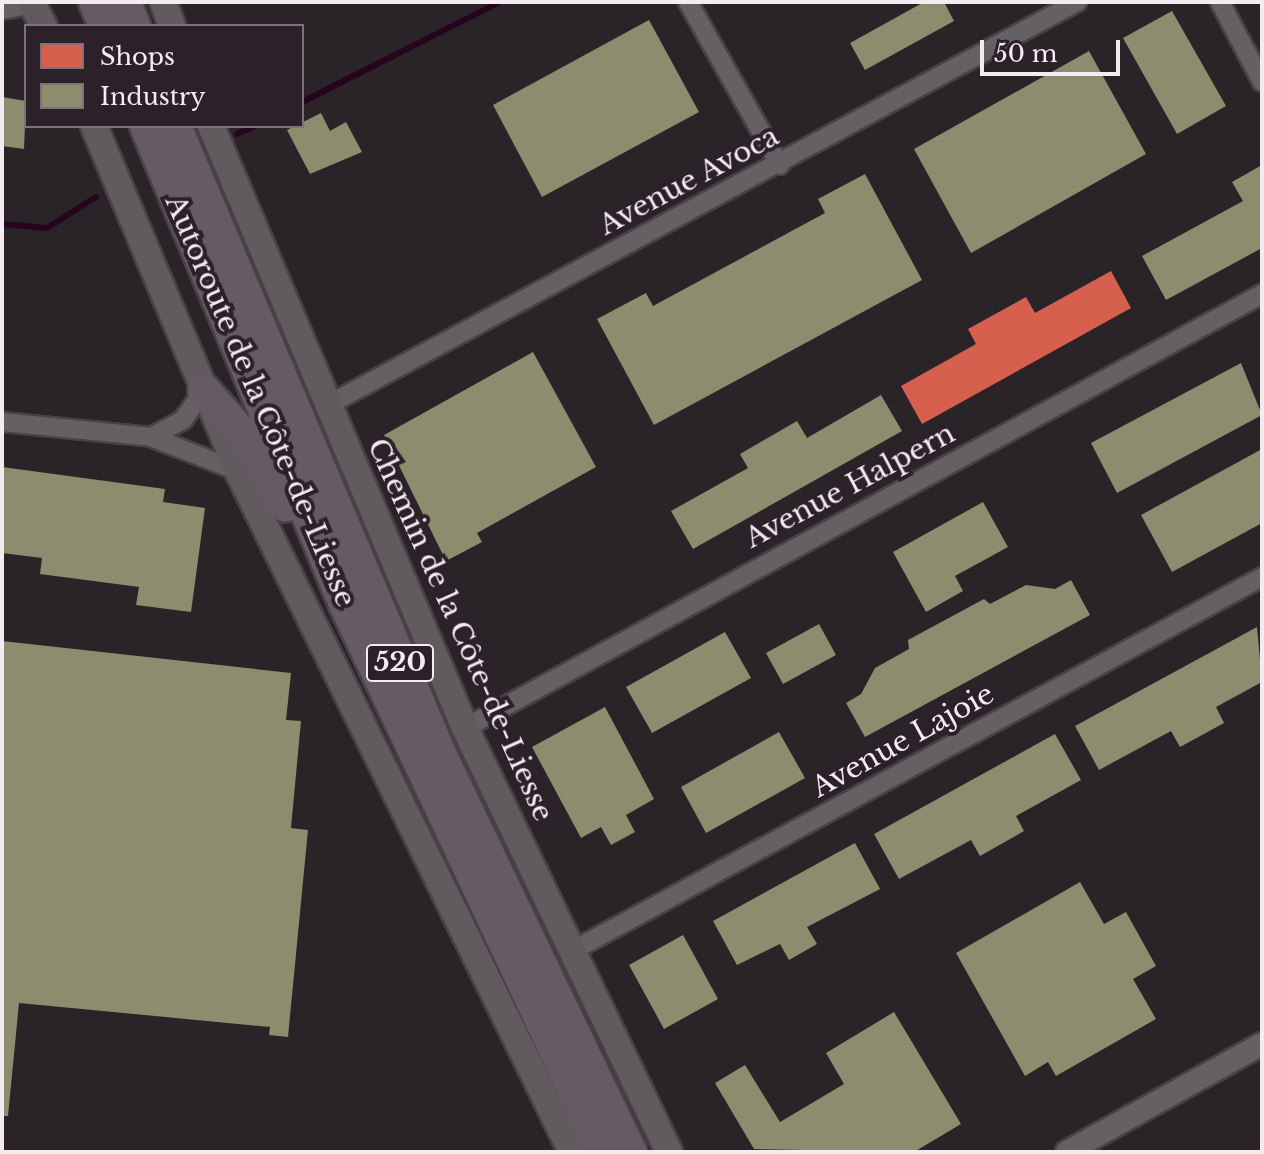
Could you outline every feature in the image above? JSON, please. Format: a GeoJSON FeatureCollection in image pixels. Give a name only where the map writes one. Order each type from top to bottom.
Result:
{"type":"FeatureCollection","features":[{"type":"Feature","properties":{"kind":"highway"},"geometry":{"type":"LineString","coordinates":[[95,2],[104,24]]}},
{"type":"Feature","properties":{"kind":"highway"},"geometry":{"type":"LineString","coordinates":[[125,2],[133,24]]}},
{"type":"Feature","properties":{"kind":"highway","name":"Autoroute de la Côte-de-Liesse"},"geometry":{"type":"LineString","coordinates":[[147,128],[344,602],[603,1152]]}},
{"type":"Feature","properties":{"kind":"highway","name":"Autoroute de la Côte-de-Liesse"},"geometry":{"type":"LineString","coordinates":[[176,128],[417,703],[631,1152]]}},
{"type":"Feature","properties":{"kind":"highway"},"geometry":{"type":"LineString","coordinates":[[204,390],[246,438],[344,602]]}},
{"type":"Feature","properties":{"kind":"main road"},"geometry":{"type":"LineString","coordinates":[[163,2],[171,24]]}},
{"type":"Feature","properties":{"kind":"main road"},"geometry":{"type":"LineString","coordinates":[[95,128],[238,471],[572,1152]]}},
{"type":"Feature","properties":{"kind":"main road","name":"Chemin de la Côte-de-Liesse"},"geometry":{"type":"LineString","coordinates":[[212,128],[326,406],[465,728],[570,952],[669,1152]]}},
{"type":"Feature","properties":{"kind":"street"},"geometry":{"type":"LineString","coordinates":[[688,2],[780,165]]}},
{"type":"Feature","properties":{"kind":"street","name":"Avenue Avoca"},"geometry":{"type":"LineString","coordinates":[[326,406],[780,165],[1077,2]]}},
{"type":"Feature","properties":{"kind":"street"},"geometry":{"type":"LineString","coordinates":[[1220,2],[1262,82]]}},
{"type":"Feature","properties":{"kind":"street"},"geometry":{"type":"LineString","coordinates":[[2,10],[36,11]]}},
{"type":"Feature","properties":{"kind":"street","name":"Avenue Halpern"},"geometry":{"type":"LineString","coordinates":[[465,728],[1262,294]]}},
{"type":"Feature","properties":{"kind":"street"},"geometry":{"type":"LineString","coordinates":[[151,437],[183,420],[204,390]]}},
{"type":"Feature","properties":{"kind":"street"},"geometry":{"type":"LineString","coordinates":[[2,422],[151,437],[238,471]]}},
{"type":"Feature","properties":{"kind":"street","name":"Avenue Lajoie"},"geometry":{"type":"LineString","coordinates":[[570,952],[1262,577]]}},
{"type":"Feature","properties":{"kind":"street"},"geometry":{"type":"LineString","coordinates":[[1067,1152],[1262,1044]]}},
{"type":"Feature","properties":{"kind":"building: Shops"},"geometry":{"type":"Polygon","coordinates":[[[1111,271],[1131,308],[922,424],[901,386],[976,344],[968,329],[1026,297],[1035,313],[1111,271]]]}},
{"type":"Feature","properties":{"kind":"building: Industry"},"geometry":{"type":"Polygon","coordinates":[[[924,2],[944,2],[954,21],[865,70],[850,43],[924,2]]]}},
{"type":"Feature","properties":{"kind":"building: Industry"},"geometry":{"type":"Polygon","coordinates":[[[1172,11],[1226,106],[1177,134],[1123,38],[1172,11]]]}},
{"type":"Feature","properties":{"kind":"building: Industry"},"geometry":{"type":"Polygon","coordinates":[[[649,20],[699,112],[542,197],[493,105],[649,20]]]}},
{"type":"Feature","properties":{"kind":"building: Industry"},"geometry":{"type":"Polygon","coordinates":[[[1089,51],[1146,154],[971,253],[914,149],[1089,51]]]}},
{"type":"Feature","properties":{"kind":"building: Industry"},"geometry":{"type":"Polygon","coordinates":[[[2,97],[24,101],[24,149],[2,146],[2,97]]]}},
{"type":"Feature","properties":{"kind":"building: Industry"},"geometry":{"type":"Polygon","coordinates":[[[321,113],[330,131],[346,122],[362,152],[310,174],[287,130],[304,128],[304,122],[321,113]]]}},
{"type":"Feature","properties":{"kind":"building: Industry"},"geometry":{"type":"Polygon","coordinates":[[[1262,165],[1262,248],[1166,300],[1142,256],[1243,201],[1232,182],[1262,165]]]}},
{"type":"Feature","properties":{"kind":"building: Industry"},"geometry":{"type":"Polygon","coordinates":[[[865,174],[922,280],[654,425],[597,319],[646,293],[653,306],[825,213],[818,199],[865,174]]]}},
{"type":"Feature","properties":{"kind":"building: Industry"},"geometry":{"type":"Polygon","coordinates":[[[533,352],[596,467],[477,533],[482,542],[446,561],[384,435],[533,352]]]}},
{"type":"Feature","properties":{"kind":"building: Industry"},"geometry":{"type":"Polygon","coordinates":[[[1241,363],[1262,415],[1117,493],[1091,443],[1241,363]]]}},
{"type":"Feature","properties":{"kind":"building: Industry"},"geometry":{"type":"Polygon","coordinates":[[[881,395],[902,431],[693,549],[671,511],[748,468],[740,454],[797,421],[807,438],[881,395]]]}},
{"type":"Feature","properties":{"kind":"building: Industry"},"geometry":{"type":"Polygon","coordinates":[[[1262,449],[1262,523],[1172,572],[1141,515],[1262,449]]]}},
{"type":"Feature","properties":{"kind":"building: Industry"},"geometry":{"type":"Polygon","coordinates":[[[2,467],[165,489],[163,502],[205,508],[191,612],[136,605],[139,587],[40,574],[42,558],[2,553],[2,467]]]}},
{"type":"Feature","properties":{"kind":"building: Industry"},"geometry":{"type":"Polygon","coordinates":[[[983,502],[1008,547],[955,576],[963,591],[926,612],[893,552],[983,502]]]}},
{"type":"Feature","properties":{"kind":"building: Industry"},"geometry":{"type":"Polygon","coordinates":[[[1071,580],[1090,615],[865,737],[846,703],[861,694],[875,668],[909,649],[908,640],[984,599],[990,604],[1026,585],[1055,589],[1071,580]]]}},
{"type":"Feature","properties":{"kind":"building: Industry"},"geometry":{"type":"Polygon","coordinates":[[[819,624],[836,655],[783,684],[766,653],[819,624]]]}},
{"type":"Feature","properties":{"kind":"building: Industry"},"geometry":{"type":"Polygon","coordinates":[[[1257,627],[1262,682],[1216,707],[1224,723],[1180,747],[1171,731],[1099,770],[1075,726],[1257,627]]]}},
{"type":"Feature","properties":{"kind":"building: Industry"},"geometry":{"type":"Polygon","coordinates":[[[725,632],[751,678],[652,733],[626,687],[725,632]]]}},
{"type":"Feature","properties":{"kind":"building: Industry"},"geometry":{"type":"Polygon","coordinates":[[[2,641],[291,673],[286,720],[301,721],[291,828],[308,830],[288,1037],[269,1035],[270,1027],[19,1003],[8,1116],[2,1116],[2,641]]]}},
{"type":"Feature","properties":{"kind":"building: Industry"},"geometry":{"type":"Polygon","coordinates":[[[605,707],[654,799],[626,815],[635,832],[611,845],[601,827],[581,838],[532,747],[605,707]]]}},
{"type":"Feature","properties":{"kind":"building: Industry"},"geometry":{"type":"Polygon","coordinates":[[[779,732],[805,778],[706,833],[681,787],[779,732]]]}},
{"type":"Feature","properties":{"kind":"building: Industry"},"geometry":{"type":"Polygon","coordinates":[[[1055,734],[1081,780],[1016,816],[1024,831],[980,856],[971,840],[899,879],[874,834],[1055,734]]]}},
{"type":"Feature","properties":{"kind":"building: Industry"},"geometry":{"type":"Polygon","coordinates":[[[855,843],[880,889],[807,927],[817,944],[789,960],[780,944],[737,965],[713,921],[855,843]]]}},
{"type":"Feature","properties":{"kind":"building: Industry"},"geometry":{"type":"Polygon","coordinates":[[[1080,882],[1104,924],[1126,912],[1156,966],[1133,979],[1156,1019],[1056,1076],[1048,1062],[1025,1076],[956,953],[1080,882]]]}},
{"type":"Feature","properties":{"kind":"building: Industry"},"geometry":{"type":"Polygon","coordinates":[[[683,935],[718,999],[664,1029],[629,965],[683,935]]]}},
{"type":"Feature","properties":{"kind":"building: Industry"},"geometry":{"type":"Polygon","coordinates":[[[894,1012],[961,1124],[914,1152],[754,1149],[715,1083],[745,1065],[780,1122],[844,1084],[826,1053],[894,1012]]]}},
{"type":"Feature","properties":{"kind":"waterway"},"geometry":{"type":"LineString","coordinates":[[304,101],[500,2]]}},
{"type":"Feature","properties":{"kind":"waterway"},"geometry":{"type":"LineString","coordinates":[[237,134],[250,128]]}},
{"type":"Feature","properties":{"kind":"waterway"},"geometry":{"type":"LineString","coordinates":[[2,224],[47,228],[96,197]]}}]}
